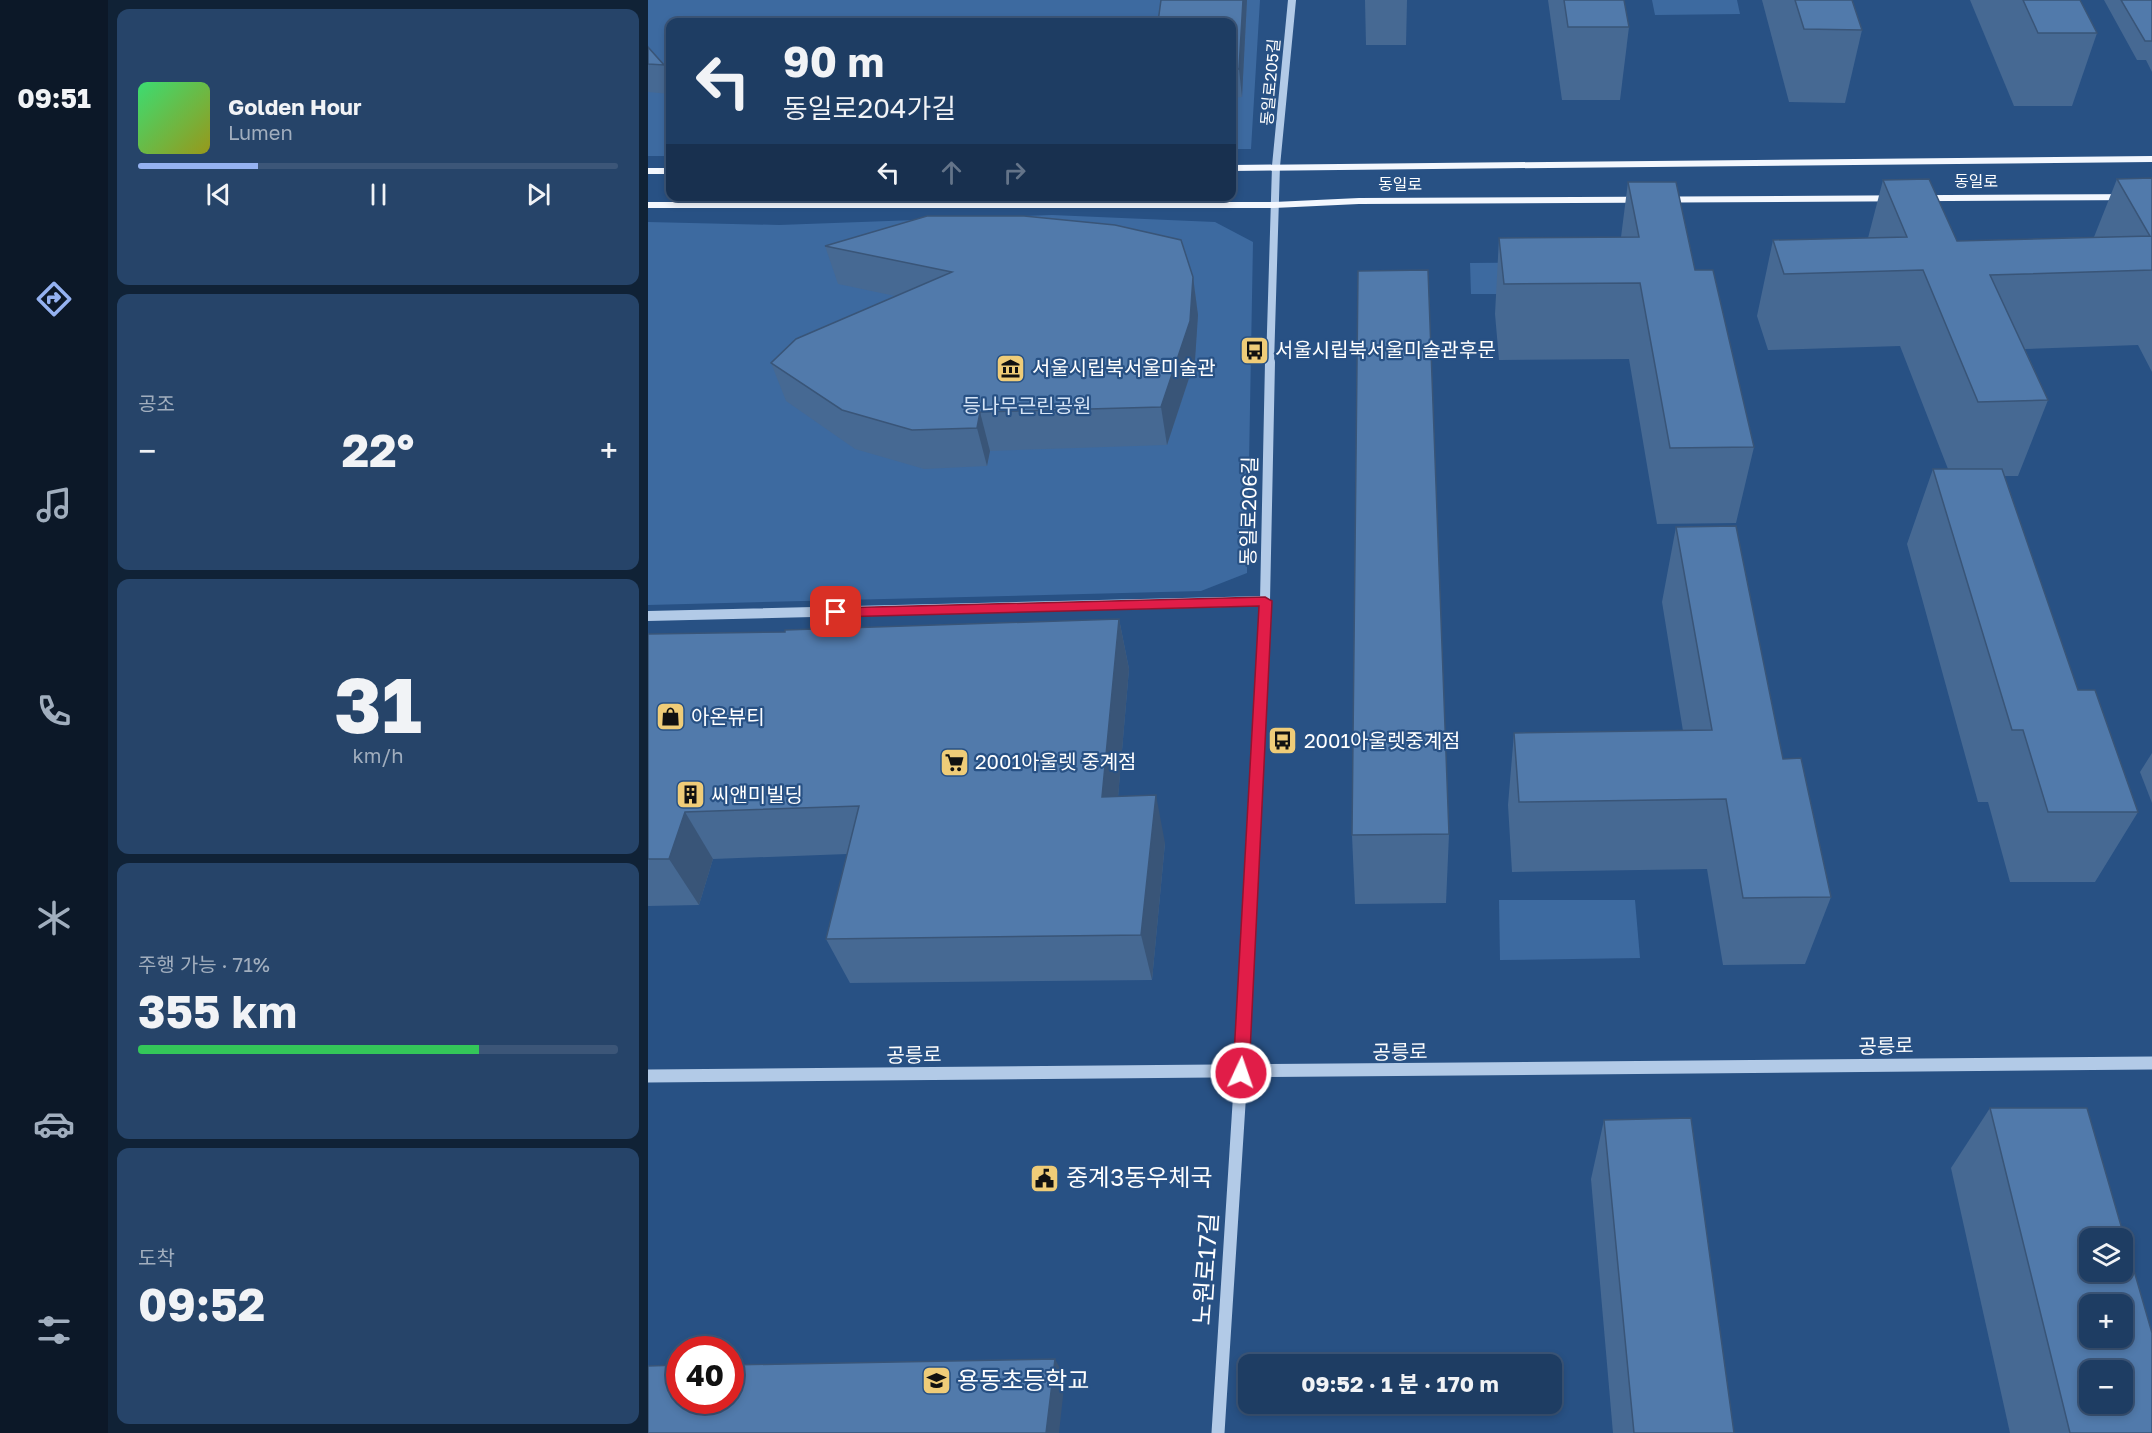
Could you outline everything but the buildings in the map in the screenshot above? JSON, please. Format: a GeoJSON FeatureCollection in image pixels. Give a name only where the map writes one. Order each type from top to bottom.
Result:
{"type":"FeatureCollection","features":[{"type":"Feature","properties":{"kind":"main road","name":"동일로"},"geometry":{"type":"LineString","coordinates":[[1236,168],[2152,159]]}},
{"type":"Feature","properties":{"kind":"main road"},"geometry":{"type":"LineString","coordinates":[[648,171],[666,171]]}},
{"type":"Feature","properties":{"kind":"main road","name":"동일로"},"geometry":{"type":"LineString","coordinates":[[648,205],[1190,203],[1274,205],[1359,201],[2152,197]]}},
{"type":"Feature","properties":{"kind":"street","name":"동일로205길"},"geometry":{"type":"LineString","coordinates":[[1276,166],[1292,0]]}},
{"type":"Feature","properties":{"kind":"street","name":"동일로206길"},"geometry":{"type":"LineString","coordinates":[[1241,1073],[1265,601],[1276,166]]}},
{"type":"Feature","properties":{"kind":"street"},"geometry":{"type":"LineString","coordinates":[[648,616],[1265,601]]}},
{"type":"Feature","properties":{"kind":"street","name":"공릉로"},"geometry":{"type":"LineString","coordinates":[[648,1076],[1241,1073],[2152,1063]]}},
{"type":"Feature","properties":{"kind":"street","name":"노원로17길"},"geometry":{"type":"LineString","coordinates":[[1218,1433],[1241,1073]]}},
{"type":"Feature","properties":{"kind":"green space"},"geometry":{"type":"Polygon","coordinates":[[[648,0],[1260,0],[1251,149],[1236,149],[1236,18],[666,18],[666,156],[648,156],[648,0]]]}},
{"type":"Feature","properties":{"kind":"green space"},"geometry":{"type":"Polygon","coordinates":[[[1652,0],[1737,0],[1740,14],[1655,15],[1652,0]]]}},
{"type":"Feature","properties":{"kind":"green space","name":"등나무근린공원"},"geometry":{"type":"Polygon","coordinates":[[[1052,215],[1215,222],[1253,242],[1247,573],[1201,591],[648,605],[648,222],[779,225],[1052,215]]]}},
{"type":"Feature","properties":{"kind":"green space"},"geometry":{"type":"Polygon","coordinates":[[[1570,262],[1573,294],[1471,294],[1470,263],[1570,262]]]}},
{"type":"Feature","properties":{"kind":"green space"},"geometry":{"type":"Polygon","coordinates":[[[1499,900],[1635,900],[1640,958],[1500,960],[1499,900]]]}},
{"type":"Feature","properties":{"kind":"place","name":"서울시립북서울미술관후문"},"geometry":{"type":"Point","coordinates":[1254,350]}},
{"type":"Feature","properties":{"kind":"place","name":"서울시립북서울미술관"},"geometry":{"type":"Point","coordinates":[1011,368]}},
{"type":"Feature","properties":{"kind":"place","name":"아온뷰티"},"geometry":{"type":"Point","coordinates":[670,717]}},
{"type":"Feature","properties":{"kind":"place","name":"2001아울렛중계점"},"geometry":{"type":"Point","coordinates":[1283,741]}},
{"type":"Feature","properties":{"kind":"place","name":"2001아울렛 중계점"},"geometry":{"type":"Point","coordinates":[954,762]}},
{"type":"Feature","properties":{"kind":"place","name":"씨앤미빌딩"},"geometry":{"type":"Point","coordinates":[690,795]}},
{"type":"Feature","properties":{"kind":"place","name":"중계3동우체국"},"geometry":{"type":"Point","coordinates":[1045,1178]}},
{"type":"Feature","properties":{"kind":"place","name":"용동초등학교"},"geometry":{"type":"Point","coordinates":[936,1381]}},
{"type":"Feature","properties":{"kind":"route"},"geometry":{"type":"LineString","coordinates":[[836,612],[1265,601],[1241,1073]]}}]}
